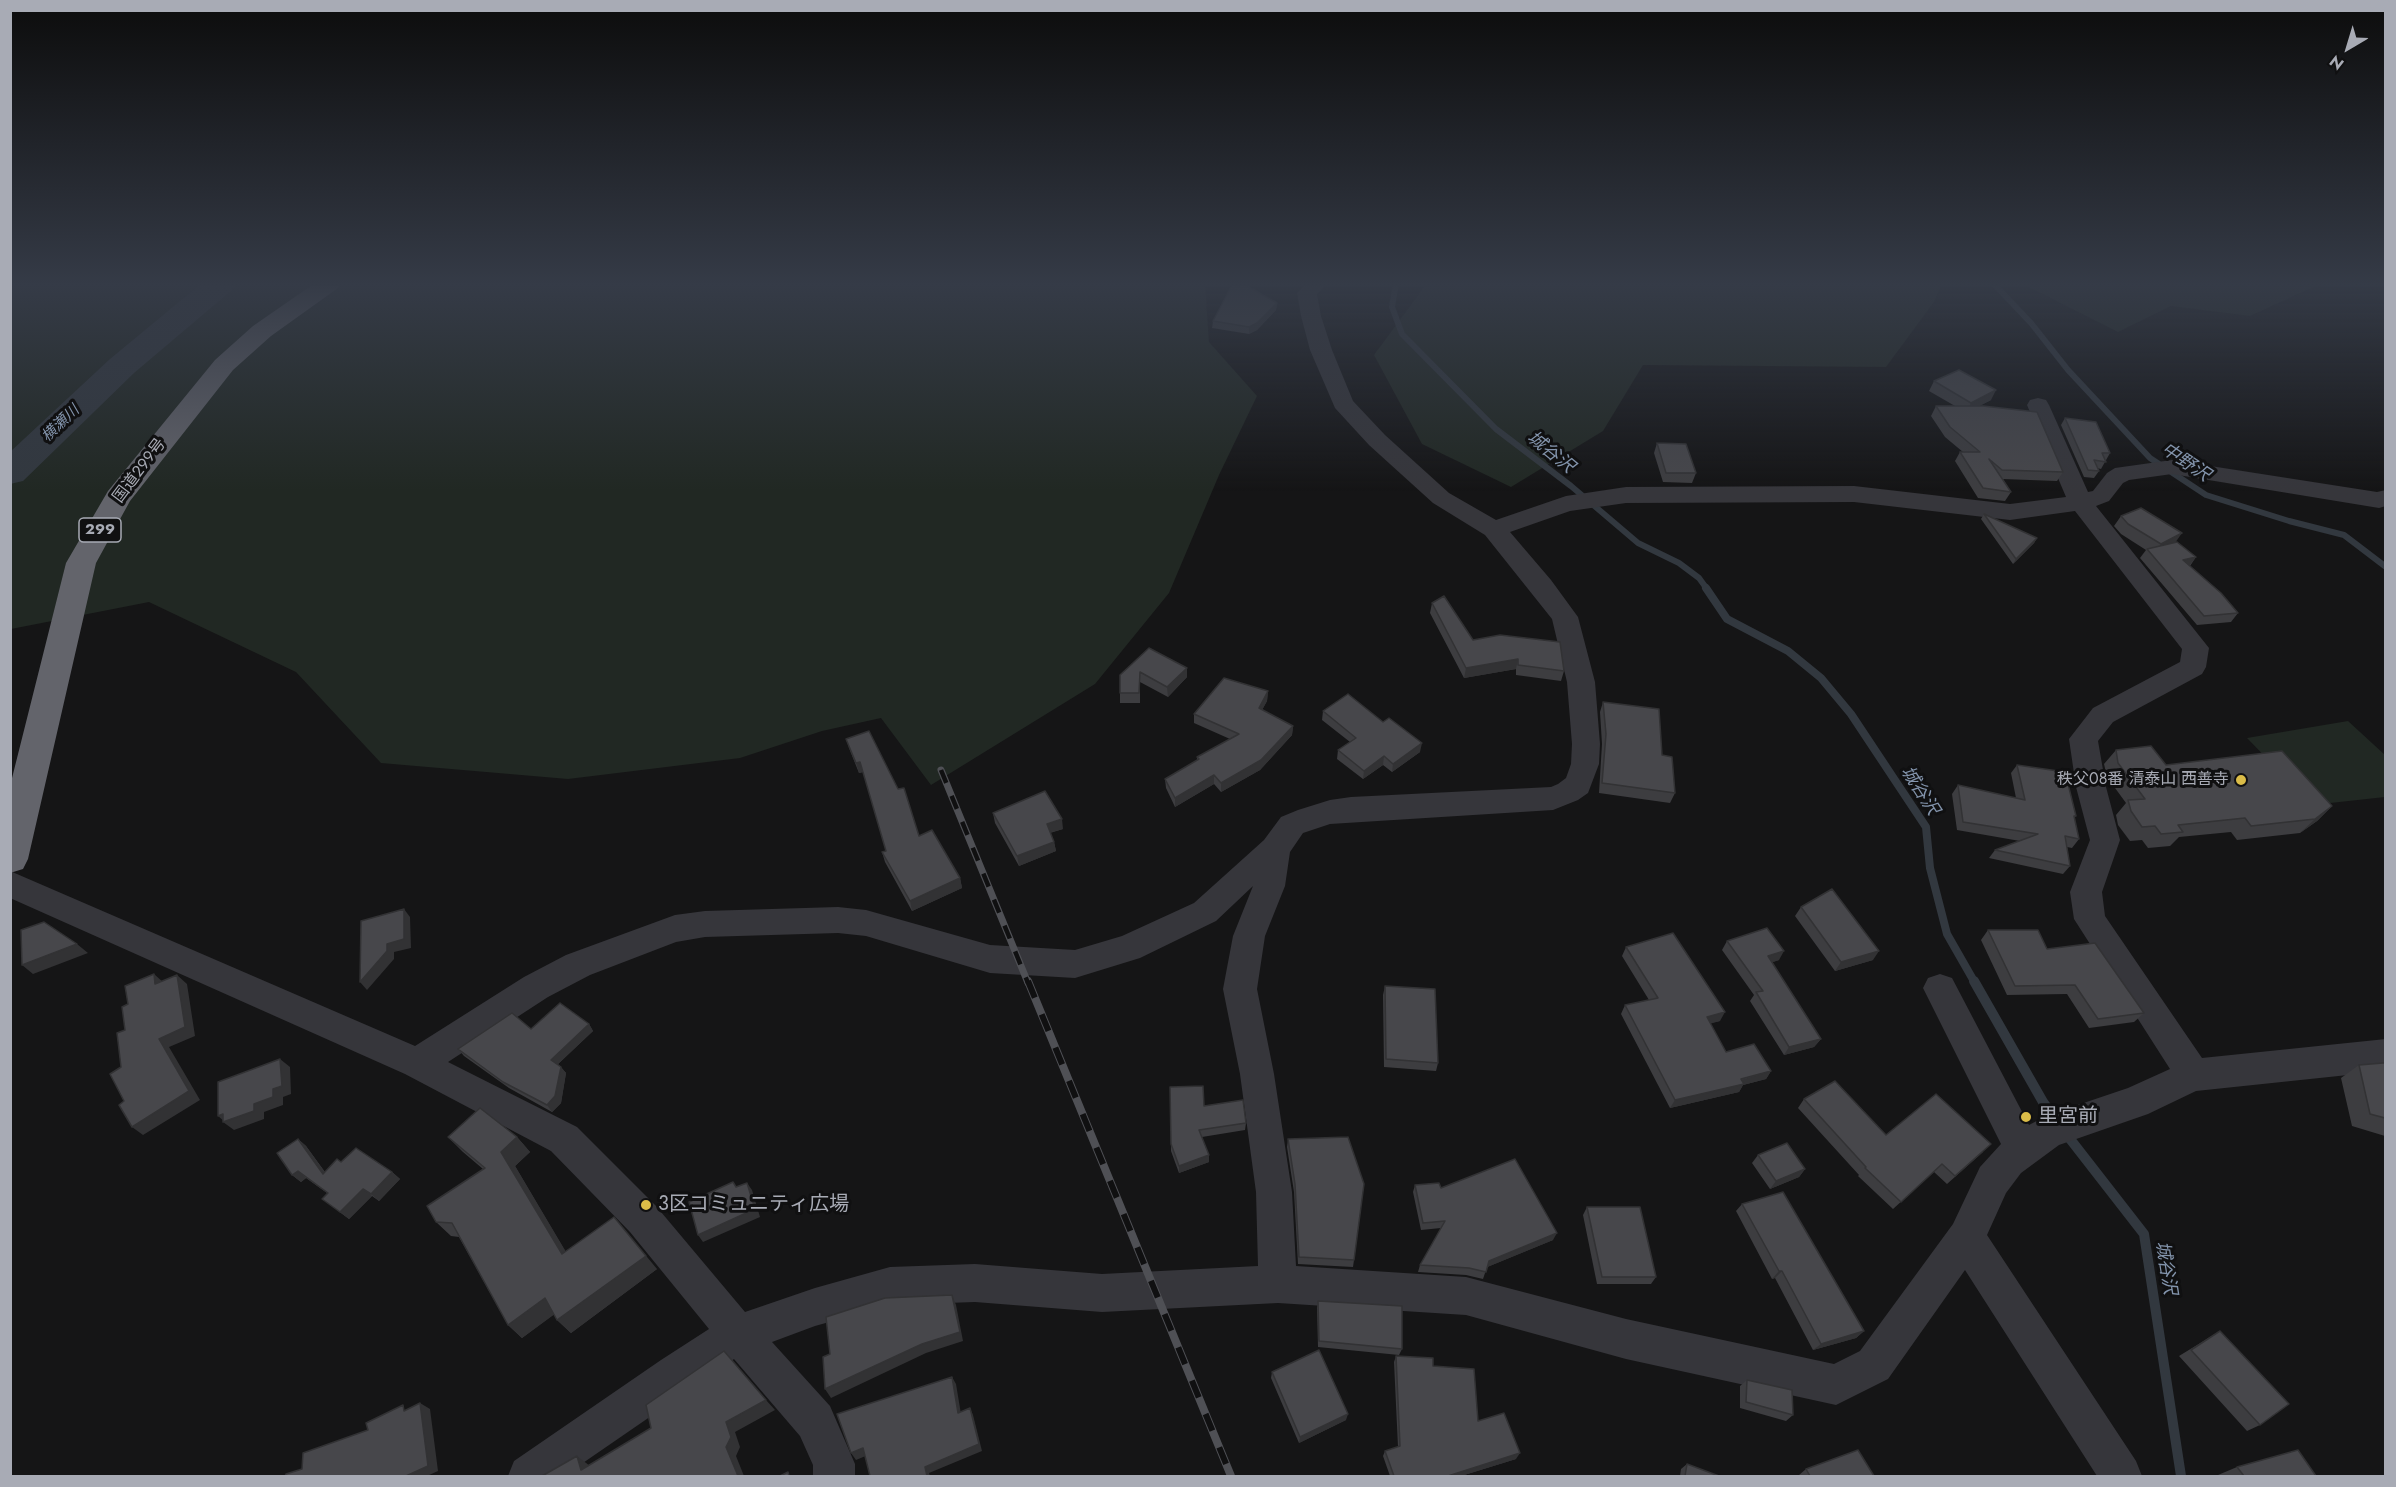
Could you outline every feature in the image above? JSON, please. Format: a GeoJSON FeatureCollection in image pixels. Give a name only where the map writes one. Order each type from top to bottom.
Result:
{"type":"FeatureCollection","features":[{"type":"Feature","properties":{"kind":"highway","name":"国道299号"},"geometry":{"type":"LineString","coordinates":[[10,859],[81,563],[113,506],[224,365],[238,352]]}},
{"type":"Feature","properties":{"kind":"street"},"geometry":{"type":"LineString","coordinates":[[417,1063],[536,987],[578,965],[675,929],[705,924],[838,920],[866,923],[990,959],[1075,964],[1129,948],[1204,912],[1275,849],[1292,825],[1330,812],[1553,798],[1578,785],[1585,764],[1586,744],[1581,682],[1565,617],[1497,527],[1441,498],[1377,440],[1343,403],[1322,352]]}},
{"type":"Feature","properties":{"kind":"street"},"geometry":{"type":"LineString","coordinates":[[2038,405],[2081,503],[2196,648],[2192,667],[2103,715],[2084,739],[2091,787],[2105,840],[2086,892],[2090,919],[2193,1076]]}},
{"type":"Feature","properties":{"kind":"street"},"geometry":{"type":"LineString","coordinates":[[1497,527],[1566,504],[1626,495],[1854,494],[2010,512],[2081,503],[2100,496],[2115,478],[2123,473],[2172,467],[2383,502]]}},
{"type":"Feature","properties":{"kind":"street"},"geometry":{"type":"LineString","coordinates":[[1275,849],[1269,886],[1249,936],[1240,989],[1274,1192],[1278,1284]]}},
{"type":"Feature","properties":{"kind":"street"},"geometry":{"type":"LineString","coordinates":[[10,884],[417,1063],[564,1138],[643,1219],[738,1334],[815,1421],[834,1464],[834,1476]]}},
{"type":"Feature","properties":{"kind":"street"},"geometry":{"type":"LineString","coordinates":[[1940,988],[2050,1134]]}},
{"type":"Feature","properties":{"kind":"street"},"geometry":{"type":"LineString","coordinates":[[529,1476],[675,1374],[738,1334],[814,1306],[890,1286],[975,1283],[1102,1293],[1278,1284],[1466,1296],[1626,1339],[1836,1385],[1874,1365],[1966,1238],[1993,1180],[2008,1161],[2050,1134],[2136,1102],[2193,1076],[2385,1055]]}},
{"type":"Feature","properties":{"kind":"street"},"geometry":{"type":"LineString","coordinates":[[1966,1238],[2121,1476]]}},
{"type":"Feature","properties":{"kind":"shaded area"},"geometry":{"type":"Polygon","coordinates":[[[11,352],[1218,352],[1257,396],[1219,475],[1169,593],[1095,684],[931,785],[881,718],[822,731],[740,758],[568,779],[381,763],[296,672],[149,602],[11,629],[11,352]]]}},
{"type":"Feature","properties":{"kind":"shaded area"},"geometry":{"type":"Polygon","coordinates":[[[1376,352],[1897,352],[1886,367],[1643,365],[1603,431],[1511,487],[1422,444],[1374,355],[1376,352]]]}},
{"type":"Feature","properties":{"kind":"shaded area"},"geometry":{"type":"Polygon","coordinates":[[[2348,721],[2385,755],[2385,797],[2312,805],[2247,738],[2348,721]]]}},
{"type":"Feature","properties":{"kind":"building"},"geometry":{"type":"Polygon","coordinates":[[[1959,370],[1996,390],[1971,403],[1934,381],[1959,370]]]}},
{"type":"Feature","properties":{"kind":"building"},"geometry":{"type":"Polygon","coordinates":[[[1936,406],[1983,406],[2037,412],[2063,472],[2002,470],[1989,459],[2011,492],[1983,488],[1960,452],[1980,452],[1950,427],[1936,406]]]}},
{"type":"Feature","properties":{"kind":"building"},"geometry":{"type":"Polygon","coordinates":[[[2065,418],[2096,422],[2110,453],[2102,453],[2106,462],[2094,460],[2099,471],[2088,470],[2065,418]]]}},
{"type":"Feature","properties":{"kind":"building"},"geometry":{"type":"Polygon","coordinates":[[[1657,443],[1686,444],[1696,473],[1666,473],[1657,443]]]}},
{"type":"Feature","properties":{"kind":"building"},"geometry":{"type":"Polygon","coordinates":[[[2141,508],[2182,533],[2161,544],[2128,524],[2121,516],[2141,508]]]}},
{"type":"Feature","properties":{"kind":"building"},"geometry":{"type":"Polygon","coordinates":[[[1984,514],[2037,538],[2016,559],[1984,514]]]}},
{"type":"Feature","properties":{"kind":"building"},"geometry":{"type":"Polygon","coordinates":[[[2177,542],[2196,557],[2183,560],[2221,593],[2238,613],[2204,616],[2147,549],[2177,542]]]}},
{"type":"Feature","properties":{"kind":"building"},"geometry":{"type":"Polygon","coordinates":[[[1444,596],[1473,640],[1500,635],[1560,642],[1564,671],[1518,665],[1518,659],[1466,668],[1432,603],[1444,596]]]}},
{"type":"Feature","properties":{"kind":"building"},"geometry":{"type":"Polygon","coordinates":[[[1149,648],[1187,668],[1167,687],[1140,672],[1139,693],[1120,693],[1120,675],[1149,648]]]}},
{"type":"Feature","properties":{"kind":"building"},"geometry":{"type":"Polygon","coordinates":[[[1224,678],[1268,691],[1259,708],[1293,726],[1261,760],[1221,783],[1214,775],[1175,798],[1165,779],[1199,759],[1197,757],[1239,734],[1194,714],[1224,678]]]}},
{"type":"Feature","properties":{"kind":"building"},"geometry":{"type":"Polygon","coordinates":[[[1348,694],[1383,722],[1389,718],[1422,743],[1393,764],[1384,756],[1364,771],[1338,750],[1356,738],[1323,711],[1348,694]]]}},
{"type":"Feature","properties":{"kind":"building"},"geometry":{"type":"Polygon","coordinates":[[[1603,702],[1659,709],[1662,755],[1672,757],[1675,793],[1602,783],[1606,734],[1603,702]]]}},
{"type":"Feature","properties":{"kind":"building"},"geometry":{"type":"Polygon","coordinates":[[[869,731],[898,789],[904,788],[919,836],[932,830],[960,878],[910,901],[882,852],[886,851],[860,762],[856,763],[846,739],[869,731]]]}},
{"type":"Feature","properties":{"kind":"building"},"geometry":{"type":"Polygon","coordinates":[[[2151,746],[2166,765],[2282,751],[2332,806],[2315,819],[2251,826],[2245,818],[2178,825],[2183,832],[2161,834],[2155,826],[2142,827],[2131,811],[2128,800],[2145,799],[2118,763],[2116,750],[2151,746]]]}},
{"type":"Feature","properties":{"kind":"building"},"geometry":{"type":"Polygon","coordinates":[[[2017,765],[2065,772],[2079,839],[2065,836],[2070,866],[1995,850],[2038,834],[1963,822],[1958,785],[2025,800],[2017,765]]]}},
{"type":"Feature","properties":{"kind":"building"},"geometry":{"type":"Polygon","coordinates":[[[1045,791],[1062,819],[1047,824],[1054,842],[1017,856],[993,813],[1045,791]]]}},
{"type":"Feature","properties":{"kind":"building"},"geometry":{"type":"Polygon","coordinates":[[[1832,889],[1879,951],[1841,962],[1801,907],[1832,889]]]}},
{"type":"Feature","properties":{"kind":"building"},"geometry":{"type":"Polygon","coordinates":[[[404,909],[404,939],[387,944],[387,951],[360,982],[361,921],[404,909]]]}},
{"type":"Feature","properties":{"kind":"building"},"geometry":{"type":"Polygon","coordinates":[[[44,922],[77,944],[22,965],[21,930],[44,922]]]}},
{"type":"Feature","properties":{"kind":"building"},"geometry":{"type":"Polygon","coordinates":[[[1767,928],[1784,951],[1768,956],[1821,1039],[1789,1047],[1756,992],[1763,991],[1727,941],[1767,928]]]}},
{"type":"Feature","properties":{"kind":"building"},"geometry":{"type":"Polygon","coordinates":[[[1988,930],[2038,930],[2047,949],[2095,943],[2144,1013],[2098,1019],[2075,985],[2015,986],[1988,930]]]}},
{"type":"Feature","properties":{"kind":"building"},"geometry":{"type":"Polygon","coordinates":[[[1673,933],[1725,1012],[1707,1017],[1726,1052],[1754,1044],[1771,1071],[1741,1079],[1744,1084],[1675,1100],[1625,1005],[1658,998],[1626,947],[1673,933]]]}},
{"type":"Feature","properties":{"kind":"building"},"geometry":{"type":"Polygon","coordinates":[[[154,974],[155,984],[177,975],[185,1027],[159,1039],[189,1091],[132,1127],[119,1105],[124,1101],[110,1074],[121,1067],[117,1033],[125,1030],[122,1007],[128,1004],[125,986],[154,974]]]}},
{"type":"Feature","properties":{"kind":"building"},"geometry":{"type":"Polygon","coordinates":[[[1385,986],[1435,989],[1438,1063],[1386,1059],[1385,986]]]}},
{"type":"Feature","properties":{"kind":"building"},"geometry":{"type":"Polygon","coordinates":[[[560,1003],[589,1024],[551,1060],[561,1067],[555,1096],[547,1105],[503,1082],[458,1049],[512,1013],[531,1029],[560,1003]]]}},
{"type":"Feature","properties":{"kind":"building"},"geometry":{"type":"Polygon","coordinates":[[[280,1059],[282,1086],[273,1089],[273,1097],[254,1104],[254,1111],[223,1122],[223,1114],[218,1116],[218,1082],[280,1059]]]}},
{"type":"Feature","properties":{"kind":"building"},"geometry":{"type":"Polygon","coordinates":[[[2385,1063],[2385,1118],[2370,1114],[2359,1065],[2385,1063]]]}},
{"type":"Feature","properties":{"kind":"building"},"geometry":{"type":"Polygon","coordinates":[[[1835,1081],[1886,1135],[1936,1094],[1991,1144],[1955,1176],[1942,1164],[1901,1202],[1865,1168],[1804,1099],[1835,1081]]]}},
{"type":"Feature","properties":{"kind":"building"},"geometry":{"type":"Polygon","coordinates":[[[1203,1086],[1204,1106],[1243,1100],[1246,1123],[1199,1130],[1209,1155],[1179,1166],[1171,1144],[1170,1087],[1203,1086]]]}},
{"type":"Feature","properties":{"kind":"building"},"geometry":{"type":"Polygon","coordinates":[[[480,1108],[517,1137],[501,1152],[562,1254],[614,1217],[646,1256],[557,1320],[545,1298],[508,1325],[452,1223],[436,1222],[427,1206],[485,1168],[448,1137],[480,1108]]]}},
{"type":"Feature","properties":{"kind":"building"},"geometry":{"type":"Polygon","coordinates":[[[1348,1137],[1364,1184],[1354,1260],[1299,1257],[1295,1184],[1288,1139],[1348,1137]]]}},
{"type":"Feature","properties":{"kind":"building"},"geometry":{"type":"Polygon","coordinates":[[[298,1139],[323,1174],[337,1159],[341,1162],[356,1148],[392,1172],[371,1194],[363,1189],[340,1212],[322,1199],[328,1193],[298,1171],[292,1175],[277,1153],[298,1139]]]}},
{"type":"Feature","properties":{"kind":"building"},"geometry":{"type":"Polygon","coordinates":[[[1787,1143],[1805,1169],[1776,1181],[1758,1155],[1787,1143]]]}},
{"type":"Feature","properties":{"kind":"building"},"geometry":{"type":"Polygon","coordinates":[[[1515,1159],[1557,1233],[1489,1261],[1486,1272],[1469,1268],[1420,1265],[1445,1221],[1423,1223],[1415,1185],[1439,1183],[1441,1188],[1515,1159]]]}},
{"type":"Feature","properties":{"kind":"building"},"geometry":{"type":"Polygon","coordinates":[[[733,1182],[736,1187],[747,1183],[755,1209],[698,1235],[689,1202],[733,1182]]]}},
{"type":"Feature","properties":{"kind":"building"},"geometry":{"type":"Polygon","coordinates":[[[1783,1192],[1864,1331],[1821,1344],[1782,1271],[1779,1271],[1742,1204],[1783,1192]]]}},
{"type":"Feature","properties":{"kind":"building"},"geometry":{"type":"Polygon","coordinates":[[[1587,1207],[1640,1207],[1656,1277],[1602,1277],[1587,1207]]]}},
{"type":"Feature","properties":{"kind":"building"},"geometry":{"type":"Polygon","coordinates":[[[952,1295],[960,1332],[922,1344],[825,1389],[823,1357],[830,1354],[826,1317],[885,1298],[952,1295]]]}},
{"type":"Feature","properties":{"kind":"building"},"geometry":{"type":"Polygon","coordinates":[[[1318,1301],[1402,1306],[1402,1349],[1319,1341],[1318,1301]]]}},
{"type":"Feature","properties":{"kind":"building"},"geometry":{"type":"Polygon","coordinates":[[[2220,1331],[2289,1404],[2260,1425],[2191,1350],[2220,1331]]]}},
{"type":"Feature","properties":{"kind":"building"},"geometry":{"type":"Polygon","coordinates":[[[1319,1350],[1348,1414],[1300,1437],[1272,1372],[1319,1350]]]}},
{"type":"Feature","properties":{"kind":"building"},"geometry":{"type":"Polygon","coordinates":[[[724,1351],[766,1400],[726,1422],[731,1437],[726,1447],[738,1476],[542,1476],[577,1456],[581,1470],[651,1428],[646,1405],[724,1351]]]}},
{"type":"Feature","properties":{"kind":"building"},"geometry":{"type":"Polygon","coordinates":[[[1396,1356],[1433,1358],[1433,1366],[1474,1369],[1478,1421],[1504,1413],[1520,1453],[1448,1476],[1394,1476],[1385,1451],[1400,1446],[1396,1356]]]}},
{"type":"Feature","properties":{"kind":"building"},"geometry":{"type":"Polygon","coordinates":[[[952,1377],[958,1413],[970,1408],[979,1444],[925,1467],[927,1476],[870,1476],[863,1448],[851,1453],[837,1414],[952,1377]]]}},
{"type":"Feature","properties":{"kind":"building"},"geometry":{"type":"Polygon","coordinates":[[[1747,1380],[1792,1390],[1793,1415],[1746,1402],[1747,1380]]]}},
{"type":"Feature","properties":{"kind":"building"},"geometry":{"type":"Polygon","coordinates":[[[420,1403],[428,1466],[406,1476],[285,1476],[302,1469],[303,1453],[368,1430],[366,1423],[403,1405],[404,1411],[420,1403]]]}},
{"type":"Feature","properties":{"kind":"building"},"geometry":{"type":"Polygon","coordinates":[[[1858,1450],[1874,1476],[1810,1476],[1806,1469],[1858,1450]]]}},
{"type":"Feature","properties":{"kind":"building"},"geometry":{"type":"Polygon","coordinates":[[[2298,1450],[2316,1476],[2244,1476],[2237,1467],[2298,1450]]]}},
{"type":"Feature","properties":{"kind":"building"},"geometry":{"type":"Polygon","coordinates":[[[1687,1464],[1719,1476],[1685,1476],[1687,1464]]]}},
{"type":"Feature","properties":{"kind":"waterway","name":"横瀬川"},"geometry":{"type":"LineString","coordinates":[[10,473],[138,352]]}},
{"type":"Feature","properties":{"kind":"waterway","name":"城谷沢"},"geometry":{"type":"LineString","coordinates":[[1420,352],[1496,429],[1571,486],[1638,543],[1679,563],[1699,578],[1707,589]]}},
{"type":"Feature","properties":{"kind":"waterway","name":"中野沢"},"geometry":{"type":"LineString","coordinates":[[2054,352],[2150,458],[2206,495],[2289,521],[2344,535],[2386,567]]}},
{"type":"Feature","properties":{"kind":"waterway","name":"城谷沢"},"geometry":{"type":"LineString","coordinates":[[1706,588],[1727,619],[1788,651],[1821,678],[1851,714],[1926,827],[1930,868],[1947,934],[1975,983]]}},
{"type":"Feature","properties":{"kind":"waterway","name":"城谷沢"},"geometry":{"type":"LineString","coordinates":[[1974,981],[2043,1102],[2056,1120]]}},
{"type":"Feature","properties":{"kind":"waterway","name":"城谷沢"},"geometry":{"type":"LineString","coordinates":[[2067,1135],[2144,1234],[2181,1476]]}},
{"type":"Feature","properties":{"kind":"railway"},"geometry":{"type":"LineString","coordinates":[[941,770],[1028,983]]}},
{"type":"Feature","properties":{"kind":"railway"},"geometry":{"type":"LineString","coordinates":[[1028,981],[1231,1476]]}},
{"type":"Feature","properties":{"kind":"place","name":"秩父08番 清泰山 西善寺"},"geometry":{"type":"Point","coordinates":[2241,780]}},
{"type":"Feature","properties":{"kind":"place","name":"里宮前"},"geometry":{"type":"Point","coordinates":[2026,1117]}},
{"type":"Feature","properties":{"kind":"place","name":"3区コミュニティ広場"},"geometry":{"type":"Point","coordinates":[646,1205]}}]}
